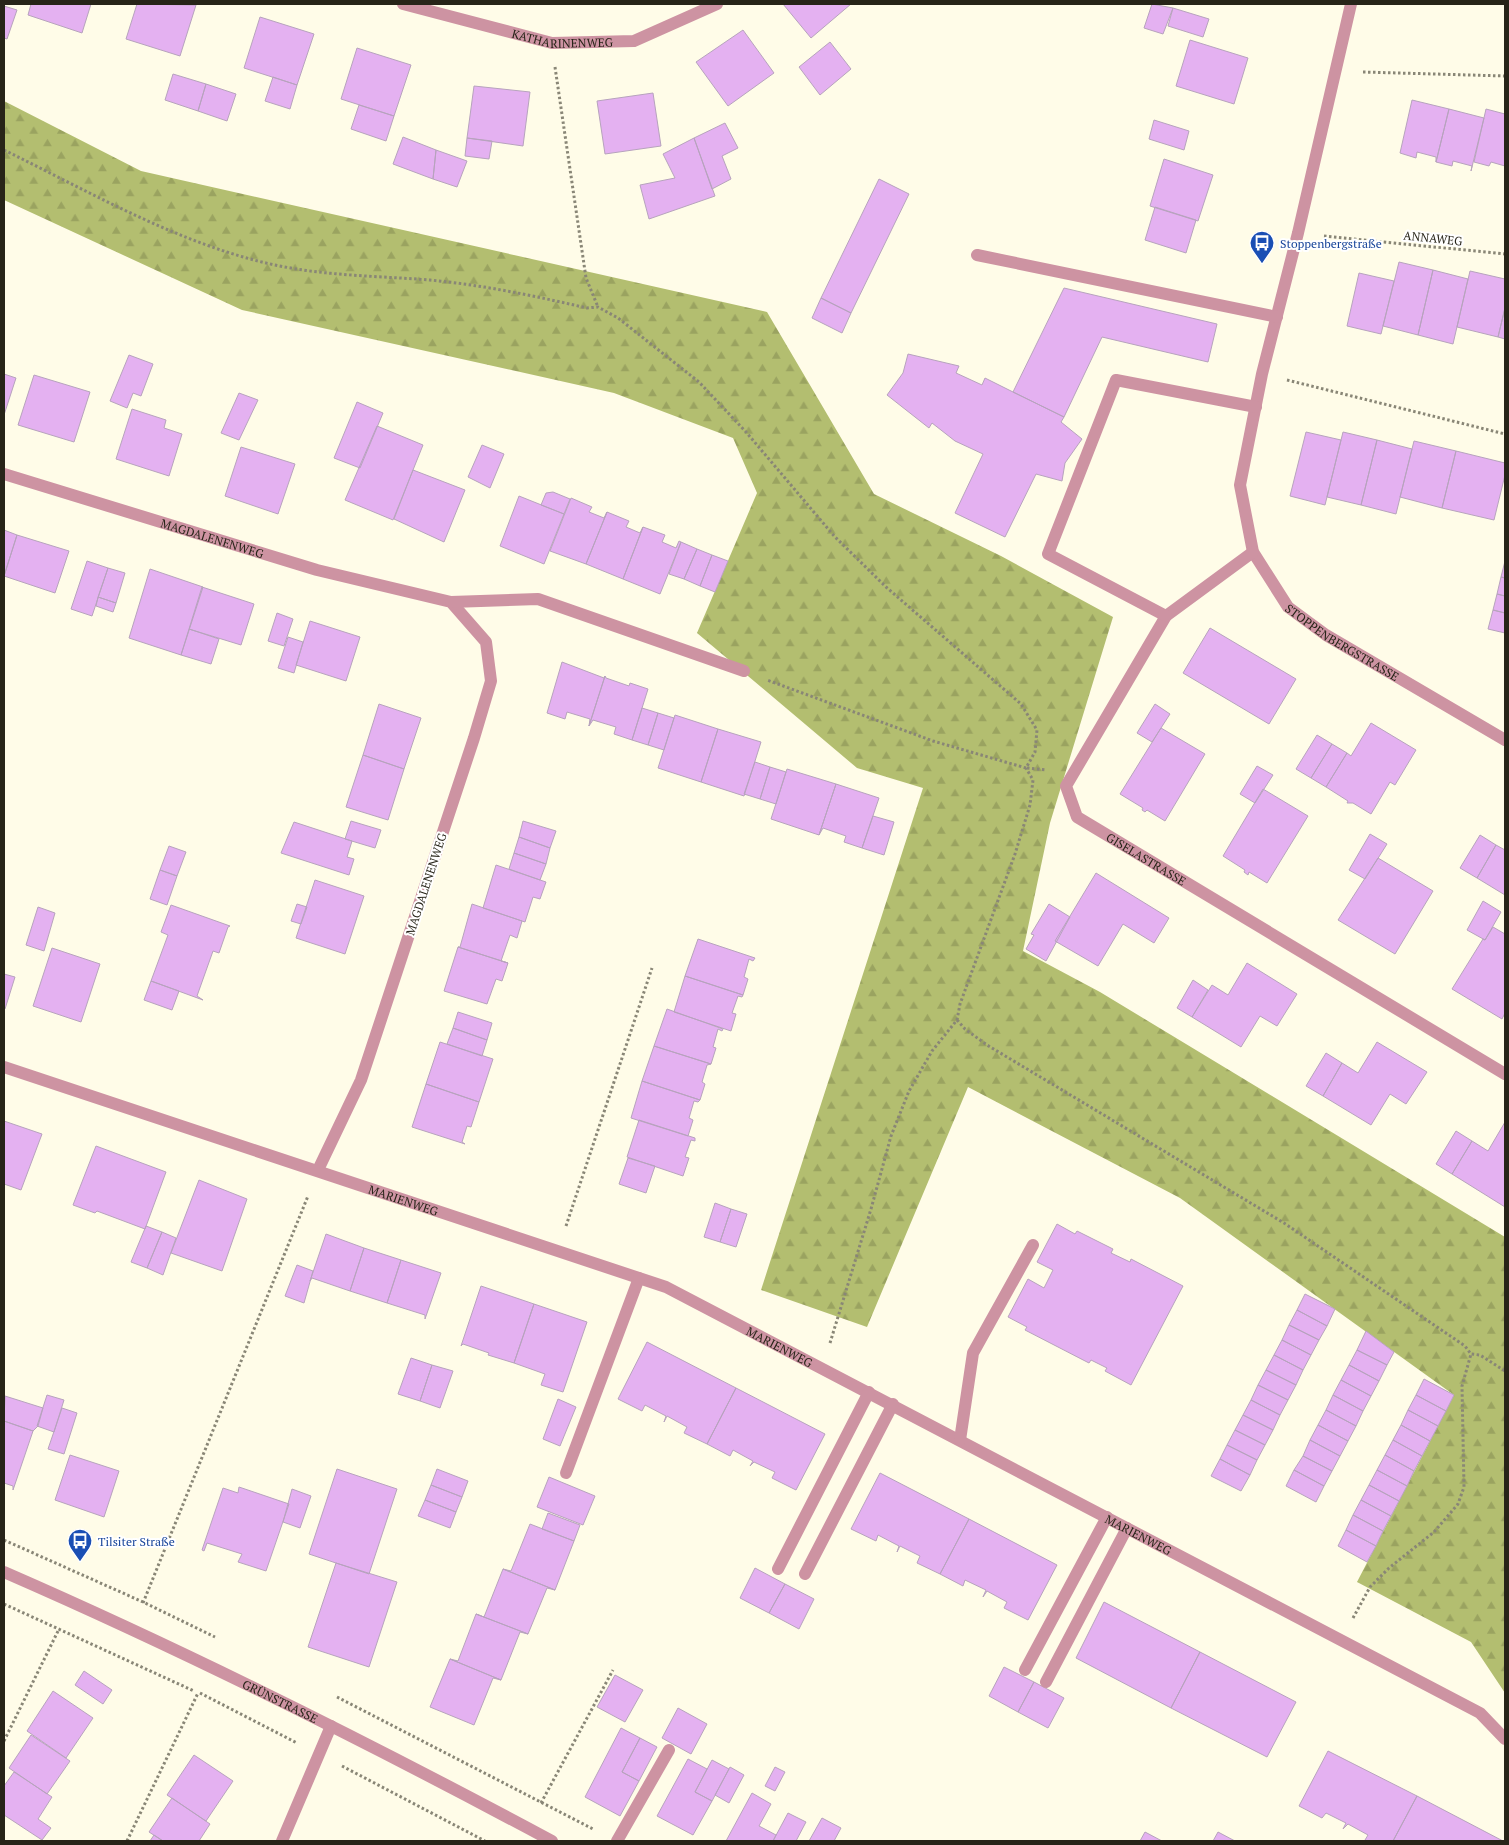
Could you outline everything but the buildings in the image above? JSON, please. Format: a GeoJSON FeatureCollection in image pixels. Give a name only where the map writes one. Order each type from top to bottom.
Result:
{"type":"FeatureCollection","features":[{"type":"Feature","properties":{"kind":"street","name":"KATHARINENWEG"},"geometry":{"type":"LineString","coordinates":[[403,4],[552,43],[634,41],[717,4]]}},
{"type":"Feature","properties":{"kind":"street","name":"STOPPENBERGSTRASSE"},"geometry":{"type":"LineString","coordinates":[[1351,4],[1334,71],[1298,234],[1262,374],[1240,485],[1253,552],[1288,607],[1326,634],[1505,740]]}},
{"type":"Feature","properties":{"kind":"street"},"geometry":{"type":"LineString","coordinates":[[977,255],[1276,317]]}},
{"type":"Feature","properties":{"kind":"street"},"geometry":{"type":"LineString","coordinates":[[1166,616],[1048,554],[1116,380],[1256,407]]}},
{"type":"Feature","properties":{"kind":"street","name":"MAGDALENENWEG"},"geometry":{"type":"LineString","coordinates":[[4,474],[316,570],[450,602],[538,599],[744,671]]}},
{"type":"Feature","properties":{"kind":"street","name":"GISELASTRASSE"},"geometry":{"type":"LineString","coordinates":[[1253,552],[1166,616],[1066,786],[1078,817],[1505,1074]]}},
{"type":"Feature","properties":{"kind":"street","name":"MAGDALENENWEG"},"geometry":{"type":"LineString","coordinates":[[318,1170],[360,1080],[471,747],[491,681],[486,642],[450,602]]}},
{"type":"Feature","properties":{"kind":"street","name":"MARIENWEG"},"geometry":{"type":"LineString","coordinates":[[4,1067],[666,1287],[894,1404],[1480,1712],[1505,1739]]}},
{"type":"Feature","properties":{"kind":"street"},"geometry":{"type":"LineString","coordinates":[[960,1440],[973,1354],[1033,1245]]}},
{"type":"Feature","properties":{"kind":"street"},"geometry":{"type":"LineString","coordinates":[[566,1473],[639,1278]]}},
{"type":"Feature","properties":{"kind":"street"},"geometry":{"type":"LineString","coordinates":[[778,1569],[869,1392]]}},
{"type":"Feature","properties":{"kind":"street"},"geometry":{"type":"LineString","coordinates":[[805,1574],[894,1404]]}},
{"type":"Feature","properties":{"kind":"street"},"geometry":{"type":"LineString","coordinates":[[1024,1670],[1107,1517]]}},
{"type":"Feature","properties":{"kind":"street"},"geometry":{"type":"LineString","coordinates":[[1046,1682],[1127,1528]]}},
{"type":"Feature","properties":{"kind":"street","name":"GRÜNSTRASSE"},"geometry":{"type":"LineString","coordinates":[[4,1572],[136,1630],[330,1726],[552,1841]]}},
{"type":"Feature","properties":{"kind":"street"},"geometry":{"type":"LineString","coordinates":[[282,1841],[330,1726]]}},
{"type":"Feature","properties":{"kind":"street"},"geometry":{"type":"LineString","coordinates":[[617,1841],[669,1750]]}},
{"type":"Feature","properties":{"kind":"path"},"geometry":{"type":"LineString","coordinates":[[552,43],[586,278],[598,307]]}},
{"type":"Feature","properties":{"kind":"path"},"geometry":{"type":"LineString","coordinates":[[1334,71],[1505,76]]}},
{"type":"Feature","properties":{"kind":"path"},"geometry":{"type":"LineString","coordinates":[[4,150],[190,240],[275,265],[330,273],[429,280],[497,288],[587,308],[598,307],[618,318],[651,342],[699,382],[746,432],[835,537],[886,587],[1021,704],[1037,730],[1035,752],[1026,768]]}},
{"type":"Feature","properties":{"kind":"path","name":"ANNAWEG"},"geometry":{"type":"LineString","coordinates":[[1298,234],[1505,254]]}},
{"type":"Feature","properties":{"kind":"path"},"geometry":{"type":"LineString","coordinates":[[1262,374],[1505,434]]}},
{"type":"Feature","properties":{"kind":"path"},"geometry":{"type":"LineString","coordinates":[[744,671],[933,741],[1026,768],[1033,780],[1030,804],[1015,854],[960,1004],[957,1020],[932,1051],[909,1091],[891,1136],[872,1209],[822,1368]]}},
{"type":"Feature","properties":{"kind":"path"},"geometry":{"type":"LineString","coordinates":[[558,1251],[652,968]]}},
{"type":"Feature","properties":{"kind":"path"},"geometry":{"type":"LineString","coordinates":[[957,1020],[965,1029],[987,1045],[1284,1223],[1465,1346],[1471,1354],[1480,1355],[1505,1371]]}},
{"type":"Feature","properties":{"kind":"path"},"geometry":{"type":"LineString","coordinates":[[136,1630],[143,1602],[238,1372],[318,1170]]}},
{"type":"Feature","properties":{"kind":"path"},"geometry":{"type":"LineString","coordinates":[[1341,1640],[1370,1587],[1389,1568],[1434,1532],[1458,1504],[1464,1487],[1462,1386],[1471,1354]]}},
{"type":"Feature","properties":{"kind":"path"},"geometry":{"type":"LineString","coordinates":[[4,1604],[198,1693],[486,1841]]}},
{"type":"Feature","properties":{"kind":"path"},"geometry":{"type":"LineString","coordinates":[[4,1740],[59,1629]]}},
{"type":"Feature","properties":{"kind":"path"},"geometry":{"type":"LineString","coordinates":[[527,1828],[613,1670]]}},
{"type":"Feature","properties":{"kind":"path"},"geometry":{"type":"LineString","coordinates":[[126,1841],[198,1693]]}},
{"type":"Feature","properties":{"kind":"green space"},"geometry":{"type":"Polygon","coordinates":[[[4,101],[141,171],[767,312],[874,494],[1001,556],[1113,617],[1050,823],[1023,951],[1100,992],[1505,1237],[1505,1693],[1471,1642],[1357,1582],[1454,1395],[1180,1198],[968,1087],[867,1327],[761,1290],[923,788],[857,768],[697,633],[757,493],[733,438],[614,393],[242,310],[4,200],[4,101]]]}},
{"type":"Feature","properties":{"kind":"place","name":"Stoppenbergstraße"},"geometry":{"type":"Point","coordinates":[1262,264]}},
{"type":"Feature","properties":{"kind":"place","name":"Tilsiter Straße"},"geometry":{"type":"Point","coordinates":[80,1562]}}]}
